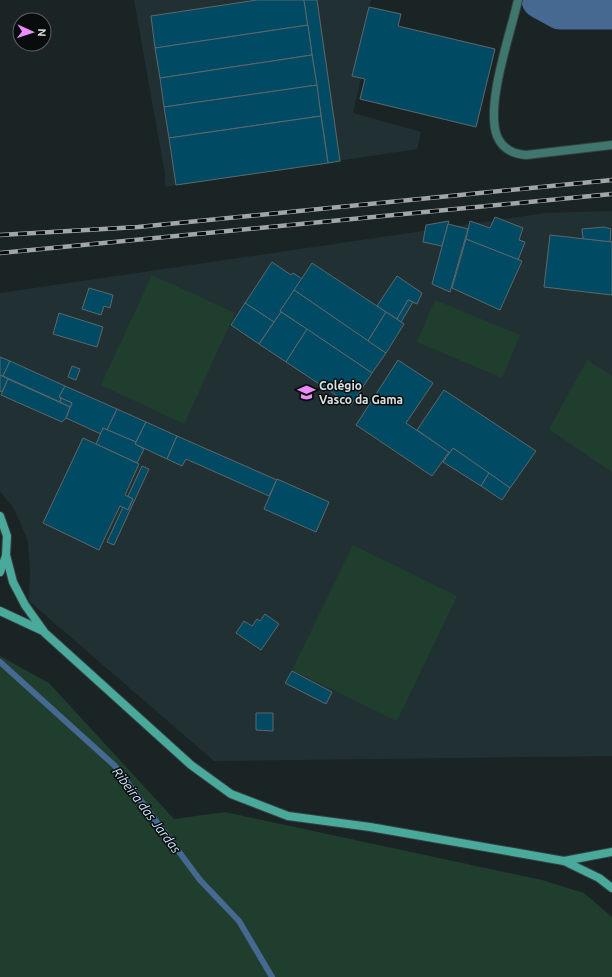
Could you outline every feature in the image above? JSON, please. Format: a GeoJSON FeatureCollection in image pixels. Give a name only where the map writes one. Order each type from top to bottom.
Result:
{"type":"FeatureCollection","features":[{"type":"Feature","properties":{"kind":"main road"},"geometry":{"type":"LineString","coordinates":[[0,516],[7,536],[6,555],[0,572]]}},
{"type":"Feature","properties":{"kind":"main road"},"geometry":{"type":"LineString","coordinates":[[6,555],[13,582],[25,605],[45,633],[191,765],[231,794],[288,816],[370,827],[564,861],[599,878],[612,888]]}},
{"type":"Feature","properties":{"kind":"main road"},"geometry":{"type":"LineString","coordinates":[[0,612],[45,633]]}},
{"type":"Feature","properties":{"kind":"main road"},"geometry":{"type":"LineString","coordinates":[[564,861],[612,852]]}},
{"type":"Feature","properties":{"kind":"street"},"geometry":{"type":"LineString","coordinates":[[518,3],[511,27],[495,101],[494,119],[497,136],[505,147],[514,154],[526,155],[612,145]]}},
{"type":"Feature","properties":{"kind":"shaded area"},"geometry":{"type":"Polygon","coordinates":[[[134,0],[371,0],[352,76],[361,78],[353,113],[421,132],[417,149],[165,187],[165,174],[134,0]]]}},
{"type":"Feature","properties":{"kind":"shaded area","name":"Colégio Vasco da Gama"},"geometry":{"type":"Polygon","coordinates":[[[612,211],[612,756],[214,761],[29,601],[30,571],[28,541],[14,509],[0,491],[0,293],[546,213],[612,211]]]}},
{"type":"Feature","properties":{"kind":"green space"},"geometry":{"type":"Polygon","coordinates":[[[152,275],[235,313],[184,424],[101,385],[152,275]]]}},
{"type":"Feature","properties":{"kind":"green space"},"geometry":{"type":"Polygon","coordinates":[[[435,300],[520,335],[502,378],[417,342],[435,300]]]}},
{"type":"Feature","properties":{"kind":"green space"},"geometry":{"type":"Polygon","coordinates":[[[587,360],[612,376],[612,472],[549,429],[587,360]]]}},
{"type":"Feature","properties":{"kind":"green space"},"geometry":{"type":"Polygon","coordinates":[[[353,545],[457,596],[397,721],[292,670],[353,545]]]}},
{"type":"Feature","properties":{"kind":"green space"},"geometry":{"type":"Polygon","coordinates":[[[0,656],[49,683],[174,819],[225,812],[542,880],[584,893],[612,917],[612,977],[0,977],[0,656]]]}},
{"type":"Feature","properties":{"kind":"building"},"geometry":{"type":"Polygon","coordinates":[[[257,0],[304,0],[308,25],[155,48],[151,16],[257,0]]]}},
{"type":"Feature","properties":{"kind":"building"},"geometry":{"type":"Polygon","coordinates":[[[304,0],[317,0],[340,161],[328,163],[304,0]]]}},
{"type":"Feature","properties":{"kind":"building"},"geometry":{"type":"Polygon","coordinates":[[[369,7],[401,14],[398,26],[495,49],[476,127],[360,99],[365,79],[352,76],[369,7]]]}},
{"type":"Feature","properties":{"kind":"building"},"geometry":{"type":"Polygon","coordinates":[[[308,25],[312,55],[160,78],[155,48],[308,25]]]}},
{"type":"Feature","properties":{"kind":"building"},"geometry":{"type":"Polygon","coordinates":[[[312,55],[317,85],[164,107],[160,78],[312,55]]]}},
{"type":"Feature","properties":{"kind":"building"},"geometry":{"type":"Polygon","coordinates":[[[317,85],[321,116],[169,138],[164,107],[317,85]]]}},
{"type":"Feature","properties":{"kind":"building"},"geometry":{"type":"Polygon","coordinates":[[[321,116],[328,163],[176,185],[169,138],[321,116]]]}},
{"type":"Feature","properties":{"kind":"building"},"geometry":{"type":"Polygon","coordinates":[[[495,217],[523,228],[519,240],[525,242],[518,260],[466,239],[470,221],[490,228],[495,217]]]}},
{"type":"Feature","properties":{"kind":"building"},"geometry":{"type":"Polygon","coordinates":[[[449,221],[442,246],[423,242],[426,225],[449,221]]]}},
{"type":"Feature","properties":{"kind":"building"},"geometry":{"type":"Polygon","coordinates":[[[448,224],[468,229],[450,292],[432,284],[448,224]]]}},
{"type":"Feature","properties":{"kind":"building"},"geometry":{"type":"Polygon","coordinates":[[[604,227],[611,229],[610,242],[583,239],[582,229],[604,227]]]}},
{"type":"Feature","properties":{"kind":"building"},"geometry":{"type":"Polygon","coordinates":[[[550,235],[612,242],[612,295],[544,287],[550,235]]]}},
{"type":"Feature","properties":{"kind":"building"},"geometry":{"type":"Polygon","coordinates":[[[466,239],[522,261],[500,310],[452,288],[466,239]]]}},
{"type":"Feature","properties":{"kind":"building"},"geometry":{"type":"Polygon","coordinates":[[[272,262],[291,275],[293,273],[302,279],[274,322],[245,303],[272,262]]]}},
{"type":"Feature","properties":{"kind":"building"},"geometry":{"type":"Polygon","coordinates":[[[312,263],[386,312],[368,341],[294,290],[312,263]]]}},
{"type":"Feature","properties":{"kind":"building"},"geometry":{"type":"Polygon","coordinates":[[[397,276],[422,293],[417,304],[408,300],[397,319],[377,306],[397,276]]]}},
{"type":"Feature","properties":{"kind":"building"},"geometry":{"type":"Polygon","coordinates":[[[89,288],[113,295],[110,308],[104,306],[101,315],[82,309],[89,288]]]}},
{"type":"Feature","properties":{"kind":"building"},"geometry":{"type":"Polygon","coordinates":[[[294,290],[386,353],[372,373],[280,311],[294,290]]]}},
{"type":"Feature","properties":{"kind":"building"},"geometry":{"type":"Polygon","coordinates":[[[408,300],[413,302],[401,322],[397,319],[408,300]]]}},
{"type":"Feature","properties":{"kind":"building"},"geometry":{"type":"Polygon","coordinates":[[[245,303],[274,322],[259,344],[231,325],[245,303]]]}},
{"type":"Feature","properties":{"kind":"building"},"geometry":{"type":"Polygon","coordinates":[[[281,312],[307,329],[286,362],[259,344],[281,312]]]}},
{"type":"Feature","properties":{"kind":"building"},"geometry":{"type":"Polygon","coordinates":[[[386,312],[404,324],[386,353],[368,341],[386,312]]]}},
{"type":"Feature","properties":{"kind":"building"},"geometry":{"type":"Polygon","coordinates":[[[59,313],[103,327],[97,347],[53,334],[59,313]]]}},
{"type":"Feature","properties":{"kind":"building"},"geometry":{"type":"Polygon","coordinates":[[[307,329],[372,373],[351,405],[286,362],[307,329]]]}},
{"type":"Feature","properties":{"kind":"building"},"geometry":{"type":"Polygon","coordinates":[[[0,357],[10,361],[3,376],[0,375],[0,357]]]}},
{"type":"Feature","properties":{"kind":"building"},"geometry":{"type":"Polygon","coordinates":[[[398,360],[433,383],[406,423],[449,452],[432,476],[356,425],[398,360]]]}},
{"type":"Feature","properties":{"kind":"building"},"geometry":{"type":"Polygon","coordinates":[[[10,361],[65,386],[59,397],[61,398],[60,402],[3,376],[10,361]]]}},
{"type":"Feature","properties":{"kind":"building"},"geometry":{"type":"Polygon","coordinates":[[[72,366],[80,369],[76,380],[68,377],[72,366]]]}},
{"type":"Feature","properties":{"kind":"building"},"geometry":{"type":"Polygon","coordinates":[[[0,375],[8,379],[2,392],[0,391],[0,375]]]}},
{"type":"Feature","properties":{"kind":"building"},"geometry":{"type":"Polygon","coordinates":[[[8,379],[70,407],[66,418],[62,422],[1,395],[8,379]]]}},
{"type":"Feature","properties":{"kind":"building"},"geometry":{"type":"Polygon","coordinates":[[[65,386],[117,409],[107,430],[103,428],[101,434],[66,418],[72,403],[59,397],[65,386]]]}},
{"type":"Feature","properties":{"kind":"building"},"geometry":{"type":"Polygon","coordinates":[[[444,390],[536,451],[510,488],[453,448],[450,453],[417,430],[444,390]]]}},
{"type":"Feature","properties":{"kind":"building"},"geometry":{"type":"Polygon","coordinates":[[[61,398],[72,403],[70,407],[60,402],[61,398]]]}},
{"type":"Feature","properties":{"kind":"building"},"geometry":{"type":"Polygon","coordinates":[[[117,409],[146,422],[136,442],[107,430],[117,409]]]}},
{"type":"Feature","properties":{"kind":"building"},"geometry":{"type":"Polygon","coordinates":[[[146,422],[177,436],[167,459],[135,444],[146,422]]]}},
{"type":"Feature","properties":{"kind":"building"},"geometry":{"type":"Polygon","coordinates":[[[103,428],[136,442],[135,444],[144,449],[137,463],[96,444],[103,428]]]}},
{"type":"Feature","properties":{"kind":"building"},"geometry":{"type":"Polygon","coordinates":[[[177,436],[277,480],[269,496],[186,459],[182,466],[167,459],[177,436]]]}},
{"type":"Feature","properties":{"kind":"building"},"geometry":{"type":"Polygon","coordinates":[[[83,438],[139,464],[125,495],[133,499],[128,510],[120,506],[99,550],[43,523],[83,438]]]}},
{"type":"Feature","properties":{"kind":"building"},"geometry":{"type":"Polygon","coordinates":[[[453,448],[489,473],[481,486],[443,462],[453,448]]]}},
{"type":"Feature","properties":{"kind":"building"},"geometry":{"type":"Polygon","coordinates":[[[142,466],[149,469],[114,545],[107,542],[123,507],[128,510],[133,499],[128,496],[142,466]]]}},
{"type":"Feature","properties":{"kind":"building"},"geometry":{"type":"Polygon","coordinates":[[[489,473],[510,488],[502,500],[481,486],[489,473]]]}},
{"type":"Feature","properties":{"kind":"building"},"geometry":{"type":"Polygon","coordinates":[[[277,479],[329,502],[316,532],[264,509],[277,479]]]}},
{"type":"Feature","properties":{"kind":"building"},"geometry":{"type":"Polygon","coordinates":[[[265,614],[279,624],[261,650],[236,633],[244,621],[252,626],[257,619],[260,621],[265,614]]]}},
{"type":"Feature","properties":{"kind":"building"},"geometry":{"type":"Polygon","coordinates":[[[292,671],[332,692],[326,704],[285,683],[292,671]]]}},
{"type":"Feature","properties":{"kind":"building"},"geometry":{"type":"Polygon","coordinates":[[[256,713],[273,713],[273,731],[256,730],[256,713]]]}},
{"type":"Feature","properties":{"kind":"waterway","name":"Ribeira das Jardas"},"geometry":{"type":"LineString","coordinates":[[540,0],[560,11],[612,11]]}},
{"type":"Feature","properties":{"kind":"waterway","name":"Ribeira das Jardas"},"geometry":{"type":"LineString","coordinates":[[0,662],[115,766],[200,880],[239,921],[272,977]]}},
{"type":"Feature","properties":{"kind":"railway"},"geometry":{"type":"LineString","coordinates":[[0,235],[138,227],[612,180]]}},
{"type":"Feature","properties":{"kind":"railway"},"geometry":{"type":"LineString","coordinates":[[0,253],[612,194]]}},
{"type":"Feature","properties":{"kind":"place","name":"Colégio Vasco da Gama"},"geometry":{"type":"Point","coordinates":[306,392]}}]}
